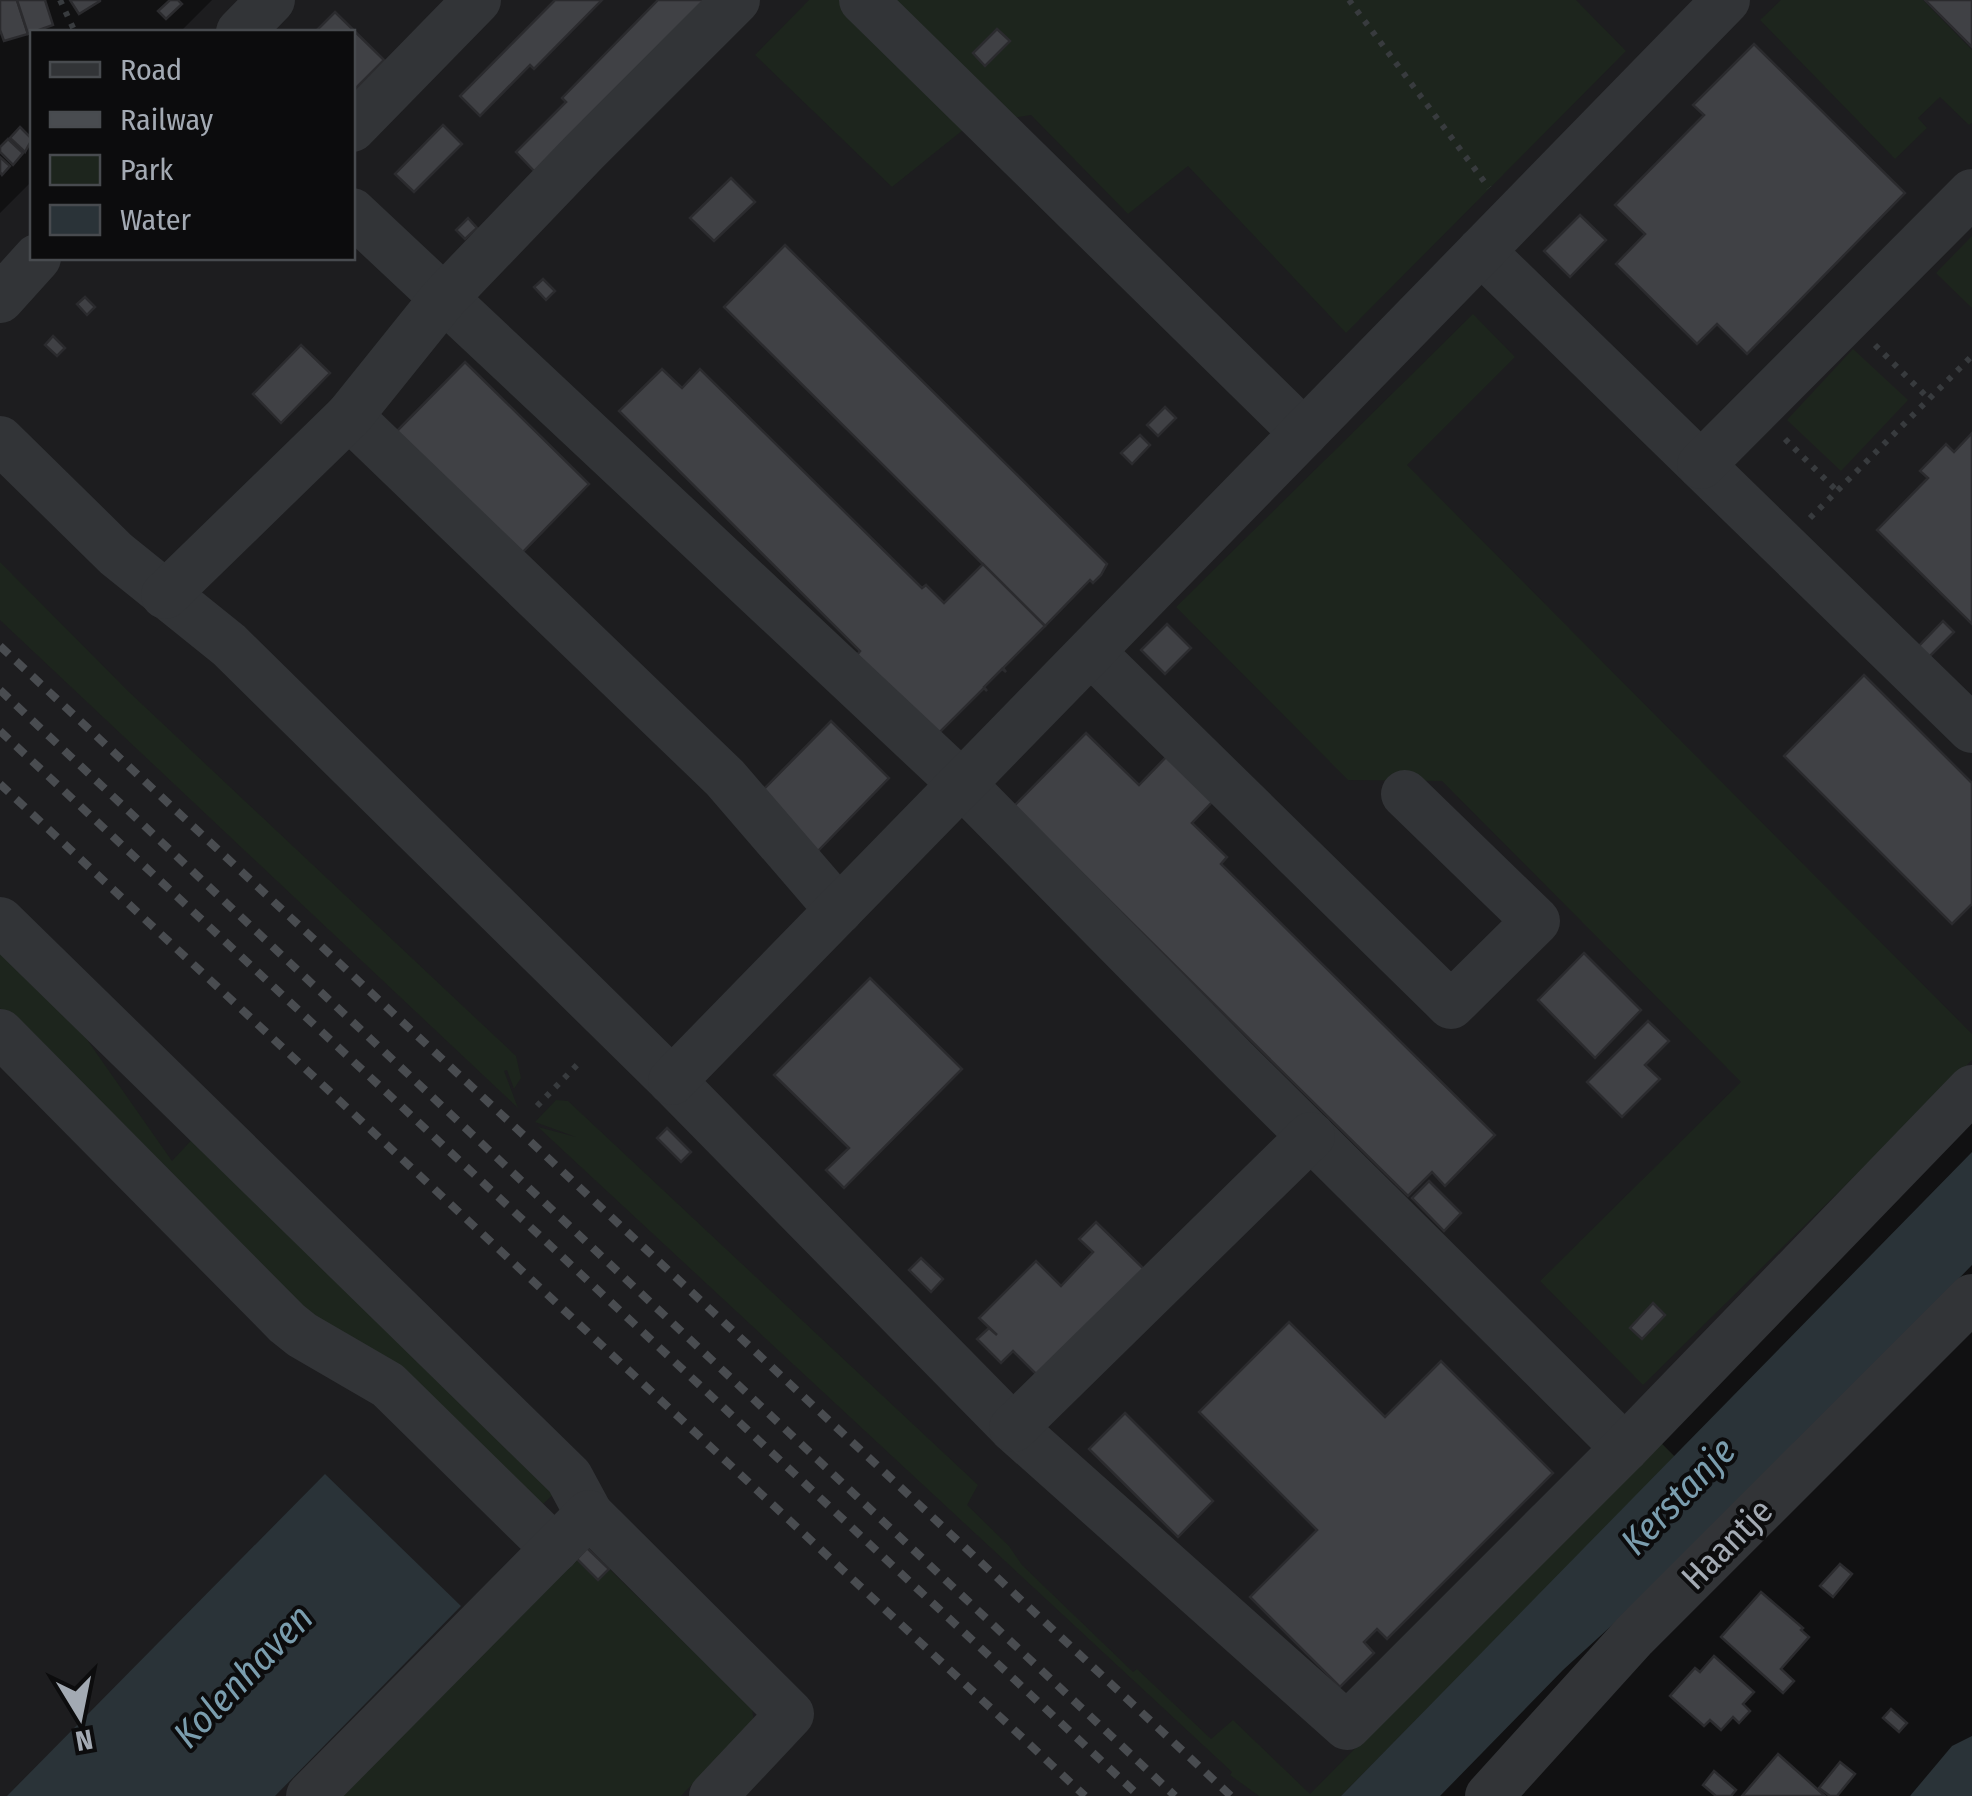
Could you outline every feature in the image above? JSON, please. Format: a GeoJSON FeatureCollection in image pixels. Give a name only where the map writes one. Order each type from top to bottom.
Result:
{"type":"FeatureCollection","features":[{"type":"Feature","properties":{"kind":"street"},"geometry":{"type":"LineString","coordinates":[[242,30],[271,0]]}},
{"type":"Feature","properties":{"kind":"street"},"geometry":{"type":"LineString","coordinates":[[355,125],[477,0]]}},
{"type":"Feature","properties":{"kind":"street"},"geometry":{"type":"LineString","coordinates":[[164,595],[349,416],[443,299],[736,0]]}},
{"type":"Feature","properties":{"kind":"street"},"geometry":{"type":"LineString","coordinates":[[864,0],[1304,433]]}},
{"type":"Feature","properties":{"kind":"street"},"geometry":{"type":"LineString","coordinates":[[672,1081],[1726,0]]}},
{"type":"Feature","properties":{"kind":"street"},"geometry":{"type":"LineString","coordinates":[[1701,465],[1972,193]]}},
{"type":"Feature","properties":{"kind":"street"},"geometry":{"type":"LineString","coordinates":[[355,215],[962,784],[1625,1448]]}},
{"type":"Feature","properties":{"kind":"street"},"geometry":{"type":"LineString","coordinates":[[1497,235],[1701,465],[1972,728]]}},
{"type":"Feature","properties":{"kind":"street"},"geometry":{"type":"LineString","coordinates":[[0,299],[35,260]]}},
{"type":"Feature","properties":{"kind":"street"},"geometry":{"type":"LineString","coordinates":[[349,416],[725,778],[840,910]]}},
{"type":"Feature","properties":{"kind":"street"},"geometry":{"type":"LineString","coordinates":[[0,440],[116,554],[230,645],[672,1081],[1012,1428],[1347,1726],[1625,1448],[1972,1089]]}},
{"type":"Feature","properties":{"kind":"street"},"geometry":{"type":"LineString","coordinates":[[1091,652],[1451,1005],[1536,921],[1405,794]]}},
{"type":"Feature","properties":{"kind":"street"},"geometry":{"type":"LineString","coordinates":[[0,921],[569,1477],[589,1514],[790,1714],[714,1796]]}},
{"type":"Feature","properties":{"kind":"street"},"geometry":{"type":"LineString","coordinates":[[0,1033],[286,1323],[388,1385],[555,1549]]}},
{"type":"Feature","properties":{"kind":"street"},"geometry":{"type":"LineString","coordinates":[[1012,1428],[1311,1136]]}},
{"type":"Feature","properties":{"kind":"street","name":"Haantje"},"geometry":{"type":"LineString","coordinates":[[1489,1796],[1634,1636],[1972,1298]]}},
{"type":"Feature","properties":{"kind":"street"},"geometry":{"type":"LineString","coordinates":[[310,1796],[589,1514]]}},
{"type":"Feature","properties":{"kind":"path"},"geometry":{"type":"LineString","coordinates":[[60,0],[74,30]]}},
{"type":"Feature","properties":{"kind":"path"},"geometry":{"type":"LineString","coordinates":[[1350,0],[1497,235]]}},
{"type":"Feature","properties":{"kind":"path"},"geometry":{"type":"LineString","coordinates":[[1784,545],[1972,356]]}},
{"type":"Feature","properties":{"kind":"path"},"geometry":{"type":"LineString","coordinates":[[537,1106],[577,1065]]}},
{"type":"Feature","properties":{"kind":"shaded area"},"geometry":{"type":"Polygon","coordinates":[[[212,0],[1972,0],[1972,1121],[1660,1442],[1675,1457],[1341,1796],[0,1796],[0,213],[30,183],[30,260],[355,260],[355,30],[182,30],[212,0]]]}},
{"type":"Feature","properties":{"kind":"green space"},"geometry":{"type":"Polygon","coordinates":[[[809,0],[1576,0],[1626,51],[1346,333],[1188,166],[1128,214],[1031,115],[968,126],[892,187],[755,55],[809,0]]]}},
{"type":"Feature","properties":{"kind":"green space"},"geometry":{"type":"Polygon","coordinates":[[[1781,0],[1923,0],[1972,50],[1972,123],[1969,125],[1940,97],[1918,118],[1927,128],[1895,159],[1760,20],[1781,0]]]}},
{"type":"Feature","properties":{"kind":"green space"},"geometry":{"type":"Polygon","coordinates":[[[1972,236],[1972,308],[1936,273],[1972,236]]]}},
{"type":"Feature","properties":{"kind":"green space"},"geometry":{"type":"Polygon","coordinates":[[[1473,314],[1515,357],[1407,465],[1972,1034],[1972,1060],[1643,1385],[1540,1281],[1741,1082],[1442,781],[1348,780],[1176,607],[1473,314]]]}},
{"type":"Feature","properties":{"kind":"green space"},"geometry":{"type":"Polygon","coordinates":[[[1853,349],[1908,400],[1841,471],[1787,420],[1853,349]]]}},
{"type":"Feature","properties":{"kind":"green space"},"geometry":{"type":"Polygon","coordinates":[[[0,562],[128,691],[516,1056],[521,1078],[514,1089],[507,1070],[504,1071],[518,1108],[0,620],[0,562]]]}},
{"type":"Feature","properties":{"kind":"green space"},"geometry":{"type":"Polygon","coordinates":[[[0,948],[81,1031],[172,1161],[199,1132],[561,1487],[543,1504],[303,1314],[0,1008],[0,948]]]}},
{"type":"Feature","properties":{"kind":"green space"},"geometry":{"type":"Polygon","coordinates":[[[556,1100],[568,1101],[978,1485],[967,1505],[1009,1546],[1022,1565],[1133,1672],[1137,1669],[1211,1739],[1233,1720],[1310,1794],[1659,1441],[1675,1457],[1341,1796],[1259,1796],[1230,1775],[1232,1772],[538,1127],[576,1137],[535,1122],[556,1100]]]}},
{"type":"Feature","properties":{"kind":"green space"},"geometry":{"type":"Polygon","coordinates":[[[587,1547],[752,1709],[754,1721],[681,1796],[337,1796],[587,1547]]]}},
{"type":"Feature","properties":{"kind":"water","name":"Kerstanje"},"geometry":{"type":"Polygon","coordinates":[[[1972,1152],[1972,1265],[1704,1541],[1563,1670],[1440,1796],[1341,1796],[1972,1152]]]}},
{"type":"Feature","properties":{"kind":"water","name":"Kolenhaven"},"geometry":{"type":"Polygon","coordinates":[[[325,1474],[461,1606],[275,1796],[7,1796],[325,1474]]]}},
{"type":"Feature","properties":{"kind":"water"},"geometry":{"type":"Polygon","coordinates":[[[1972,1736],[1972,1796],[1910,1796],[1952,1746],[1972,1736]]]}},
{"type":"Feature","properties":{"kind":"building"},"geometry":{"type":"Polygon","coordinates":[[[0,0],[17,0],[28,34],[4,41],[0,0]]]}},
{"type":"Feature","properties":{"kind":"building"},"geometry":{"type":"Polygon","coordinates":[[[17,0],[45,0],[53,25],[30,30],[28,34],[17,0]]]}},
{"type":"Feature","properties":{"kind":"building"},"geometry":{"type":"Polygon","coordinates":[[[70,0],[100,0],[100,1],[79,14],[70,0]]]}},
{"type":"Feature","properties":{"kind":"building"},"geometry":{"type":"Polygon","coordinates":[[[170,0],[182,4],[166,19],[158,11],[170,0]]]}},
{"type":"Feature","properties":{"kind":"building"},"geometry":{"type":"Polygon","coordinates":[[[555,0],[602,0],[534,69],[530,65],[480,116],[460,96],[555,0]]]}},
{"type":"Feature","properties":{"kind":"building"},"geometry":{"type":"Polygon","coordinates":[[[658,0],[706,0],[536,173],[516,152],[566,102],[562,98],[658,0]]]}},
{"type":"Feature","properties":{"kind":"building"},"geometry":{"type":"Polygon","coordinates":[[[1925,0],[1972,0],[1972,47],[1925,0]]]}},
{"type":"Feature","properties":{"kind":"building"},"geometry":{"type":"Polygon","coordinates":[[[335,12],[353,30],[317,30],[335,12]]]}},
{"type":"Feature","properties":{"kind":"building"},"geometry":{"type":"Polygon","coordinates":[[[997,29],[1010,41],[985,66],[973,53],[997,29]]]}},
{"type":"Feature","properties":{"kind":"building"},"geometry":{"type":"Polygon","coordinates":[[[355,32],[384,60],[355,89],[355,32]]]}},
{"type":"Feature","properties":{"kind":"building"},"geometry":{"type":"Polygon","coordinates":[[[1754,44],[1905,193],[1747,354],[1717,324],[1697,344],[1616,264],[1645,234],[1615,205],[1704,115],[1693,105],[1754,44]]]}},
{"type":"Feature","properties":{"kind":"building"},"geometry":{"type":"Polygon","coordinates":[[[443,125],[462,144],[414,192],[395,174],[443,125]]]}},
{"type":"Feature","properties":{"kind":"building"},"geometry":{"type":"Polygon","coordinates":[[[20,127],[30,137],[30,143],[25,152],[10,138],[20,127]]]}},
{"type":"Feature","properties":{"kind":"building"},"geometry":{"type":"Polygon","coordinates":[[[8,139],[23,153],[13,165],[0,152],[8,139]]]}},
{"type":"Feature","properties":{"kind":"building"},"geometry":{"type":"Polygon","coordinates":[[[0,157],[10,166],[2,175],[0,172],[0,157]]]}},
{"type":"Feature","properties":{"kind":"building"},"geometry":{"type":"Polygon","coordinates":[[[731,178],[755,202],[714,241],[690,218],[731,178]]]}},
{"type":"Feature","properties":{"kind":"building"},"geometry":{"type":"Polygon","coordinates":[[[1580,215],[1606,240],[1570,277],[1544,251],[1580,215]]]}},
{"type":"Feature","properties":{"kind":"building"},"geometry":{"type":"Polygon","coordinates":[[[468,218],[477,228],[465,239],[456,230],[468,218]]]}},
{"type":"Feature","properties":{"kind":"building"},"geometry":{"type":"Polygon","coordinates":[[[785,245],[1107,564],[1093,583],[1090,580],[1045,626],[724,307],[785,245]]]}},
{"type":"Feature","properties":{"kind":"building"},"geometry":{"type":"Polygon","coordinates":[[[543,279],[555,291],[546,300],[534,287],[543,279]]]}},
{"type":"Feature","properties":{"kind":"building"},"geometry":{"type":"Polygon","coordinates":[[[85,297],[95,307],[87,315],[77,304],[85,297]]]}},
{"type":"Feature","properties":{"kind":"building"},"geometry":{"type":"Polygon","coordinates":[[[53,336],[65,348],[57,356],[45,345],[53,336]]]}},
{"type":"Feature","properties":{"kind":"building"},"geometry":{"type":"Polygon","coordinates":[[[301,345],[330,373],[281,423],[253,394],[301,345]]]}},
{"type":"Feature","properties":{"kind":"building"},"geometry":{"type":"Polygon","coordinates":[[[465,362],[589,484],[517,558],[392,436],[465,362]]]}},
{"type":"Feature","properties":{"kind":"building"},"geometry":{"type":"Polygon","coordinates":[[[662,369],[682,388],[700,369],[922,588],[926,585],[944,603],[983,564],[1045,626],[1003,668],[1006,672],[1002,669],[984,687],[987,691],[984,688],[938,734],[619,411],[662,369]]]}},
{"type":"Feature","properties":{"kind":"building"},"geometry":{"type":"Polygon","coordinates":[[[1165,407],[1176,418],[1158,436],[1147,425],[1165,407]]]}},
{"type":"Feature","properties":{"kind":"building"},"geometry":{"type":"Polygon","coordinates":[[[1972,433],[1972,624],[1877,530],[1928,478],[1920,471],[1946,444],[1954,452],[1972,433]]]}},
{"type":"Feature","properties":{"kind":"building"},"geometry":{"type":"Polygon","coordinates":[[[1140,435],[1150,445],[1132,464],[1121,453],[1140,435]]]}},
{"type":"Feature","properties":{"kind":"building"},"geometry":{"type":"Polygon","coordinates":[[[1943,621],[1954,632],[1928,658],[1917,648],[1943,621]]]}},
{"type":"Feature","properties":{"kind":"building"},"geometry":{"type":"Polygon","coordinates":[[[1167,624],[1191,648],[1165,674],[1141,650],[1167,624]]]}},
{"type":"Feature","properties":{"kind":"building"},"geometry":{"type":"Polygon","coordinates":[[[1864,675],[1972,783],[1972,904],[1952,924],[1784,756],[1864,675]]]}},
{"type":"Feature","properties":{"kind":"building"},"geometry":{"type":"Polygon","coordinates":[[[831,721],[889,778],[817,852],[759,794],[831,721]]]}},
{"type":"Feature","properties":{"kind":"building"},"geometry":{"type":"Polygon","coordinates":[[[1086,733],[1139,785],[1170,753],[1216,798],[1192,823],[1227,857],[1221,864],[1495,1135],[1445,1186],[1432,1172],[1408,1196],[1014,806],[1086,733]]]}},
{"type":"Feature","properties":{"kind":"building"},"geometry":{"type":"Polygon","coordinates":[[[1584,953],[1641,1010],[1595,1058],[1538,1000],[1584,953]]]}},
{"type":"Feature","properties":{"kind":"building"},"geometry":{"type":"Polygon","coordinates":[[[870,978],[962,1069],[844,1188],[826,1170],[849,1148],[774,1075],[870,978]]]}},
{"type":"Feature","properties":{"kind":"building"},"geometry":{"type":"Polygon","coordinates":[[[1648,1021],[1669,1041],[1645,1065],[1660,1079],[1622,1117],[1587,1082],[1648,1021]]]}},
{"type":"Feature","properties":{"kind":"building"},"geometry":{"type":"Polygon","coordinates":[[[667,1128],[691,1152],[681,1162],[657,1138],[667,1128]]]}},
{"type":"Feature","properties":{"kind":"building"},"geometry":{"type":"Polygon","coordinates":[[[1429,1181],[1461,1213],[1444,1231],[1412,1198],[1429,1181]]]}},
{"type":"Feature","properties":{"kind":"building"},"geometry":{"type":"Polygon","coordinates":[[[1096,1222],[1146,1271],[1040,1378],[1013,1351],[1001,1363],[977,1339],[989,1328],[997,1335],[979,1318],[1036,1261],[1061,1286],[1093,1252],[1079,1239],[1096,1222]]]}},
{"type":"Feature","properties":{"kind":"building"},"geometry":{"type":"Polygon","coordinates":[[[921,1258],[943,1279],[931,1292],[909,1270],[921,1258]]]}},
{"type":"Feature","properties":{"kind":"building"},"geometry":{"type":"Polygon","coordinates":[[[1653,1303],[1665,1315],[1642,1339],[1630,1328],[1653,1303]]]}},
{"type":"Feature","properties":{"kind":"building"},"geometry":{"type":"Polygon","coordinates":[[[1289,1322],[1385,1417],[1441,1361],[1553,1473],[1387,1639],[1377,1629],[1364,1642],[1374,1653],[1340,1687],[1250,1597],[1317,1530],[1199,1412],[1289,1322]]]}},
{"type":"Feature","properties":{"kind":"building"},"geometry":{"type":"Polygon","coordinates":[[[1125,1413],[1213,1501],[1178,1537],[1089,1449],[1125,1413]]]}},
{"type":"Feature","properties":{"kind":"building"},"geometry":{"type":"Polygon","coordinates":[[[587,1548],[609,1569],[598,1580],[577,1559],[587,1548]]]}},
{"type":"Feature","properties":{"kind":"building"},"geometry":{"type":"Polygon","coordinates":[[[1840,1564],[1852,1574],[1833,1597],[1820,1586],[1840,1564]]]}},
{"type":"Feature","properties":{"kind":"building"},"geometry":{"type":"Polygon","coordinates":[[[1761,1592],[1809,1637],[1781,1669],[1794,1681],[1783,1693],[1721,1637],[1761,1592]]]}},
{"type":"Feature","properties":{"kind":"building"},"geometry":{"type":"Polygon","coordinates":[[[1714,1656],[1754,1692],[1743,1704],[1750,1711],[1739,1723],[1733,1717],[1721,1730],[1710,1720],[1704,1726],[1670,1696],[1695,1668],[1700,1672],[1714,1656]]]}},
{"type":"Feature","properties":{"kind":"building"},"geometry":{"type":"Polygon","coordinates":[[[1891,1709],[1907,1723],[1899,1732],[1883,1718],[1891,1709]]]}},
{"type":"Feature","properties":{"kind":"building"},"geometry":{"type":"Polygon","coordinates":[[[1778,1754],[1825,1796],[1742,1796],[1778,1754]]]}},
{"type":"Feature","properties":{"kind":"building"},"geometry":{"type":"Polygon","coordinates":[[[1840,1762],[1855,1774],[1837,1796],[1830,1796],[1819,1788],[1840,1762]]]}},
{"type":"Feature","properties":{"kind":"building"},"geometry":{"type":"Polygon","coordinates":[[[1714,1771],[1736,1790],[1731,1796],[1716,1796],[1703,1785],[1714,1771]]]}},
{"type":"Feature","properties":{"kind":"railway"},"geometry":{"type":"LineString","coordinates":[[0,646],[1231,1796]]}},
{"type":"Feature","properties":{"kind":"railway"},"geometry":{"type":"LineString","coordinates":[[0,690],[1175,1796]]}},
{"type":"Feature","properties":{"kind":"railway"},"geometry":{"type":"LineString","coordinates":[[0,731],[1139,1796]]}},
{"type":"Feature","properties":{"kind":"railway"},"geometry":{"type":"LineString","coordinates":[[0,784],[1085,1796]]}}]}
